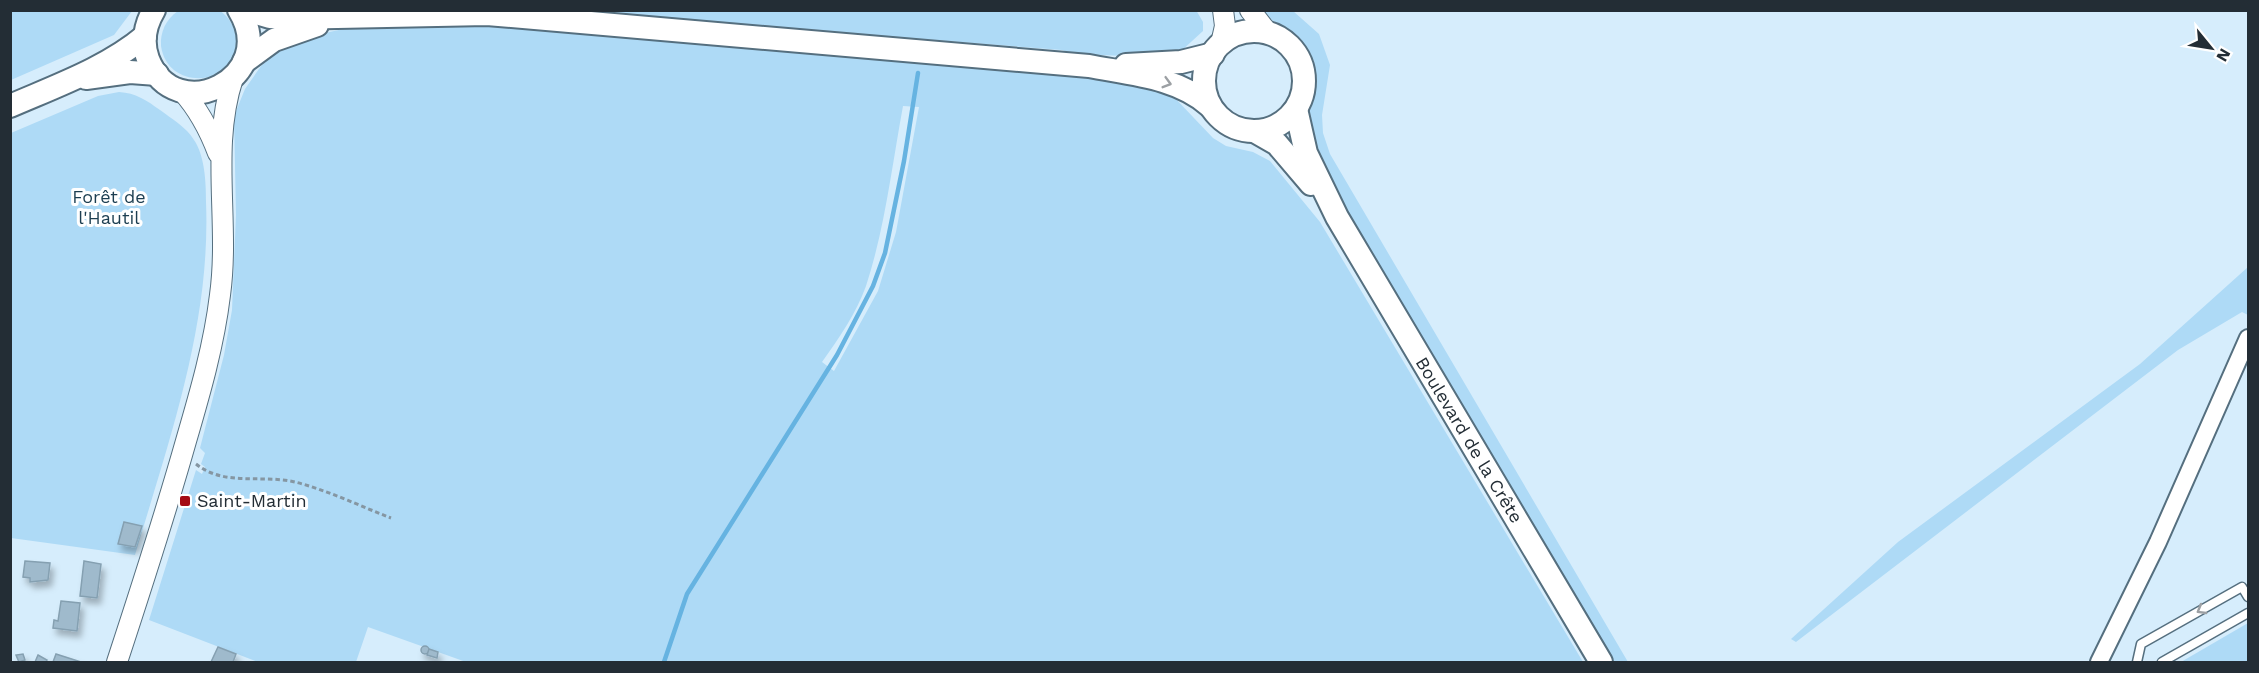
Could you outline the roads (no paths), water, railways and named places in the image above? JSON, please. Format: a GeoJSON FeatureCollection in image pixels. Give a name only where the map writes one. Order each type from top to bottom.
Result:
{"type":"FeatureCollection","features":[{"type":"Feature","properties":{"kind":"main road"},"geometry":{"type":"LineString","coordinates":[[154,10],[145,36],[147,56],[157,74],[170,86],[182,91],[204,93],[224,85],[260,48],[286,34],[356,18]]}},
{"type":"Feature","properties":{"kind":"main road"},"geometry":{"type":"LineString","coordinates":[[239,10],[248,31],[248,52],[239,70]]}},
{"type":"Feature","properties":{"kind":"main road"},"geometry":{"type":"LineString","coordinates":[[247,10],[270,17],[356,18],[429,13],[488,14],[1089,66],[1181,63],[1217,49],[1248,32],[1268,33],[1290,46],[1300,60],[1304,85],[1296,109],[1283,123],[1256,132],[1235,128],[1225,122],[1195,94],[1177,86],[1089,66]]}},
{"type":"Feature","properties":{"kind":"main road"},"geometry":{"type":"LineString","coordinates":[[10,106],[69,80],[126,50],[145,36]]}},
{"type":"Feature","properties":{"kind":"main road"},"geometry":{"type":"LineString","coordinates":[[1210,106],[1204,85],[1205,74],[1217,49]]}},
{"type":"Feature","properties":{"kind":"main road"},"geometry":{"type":"LineString","coordinates":[[69,80],[130,72],[157,74]]}},
{"type":"Feature","properties":{"kind":"main road","name":"Boulevard de la Crête"},"geometry":{"type":"LineString","coordinates":[[1296,109],[1306,153],[1337,217],[1601,663]]}},
{"type":"Feature","properties":{"kind":"main road","name":"Boulevard de la Crête"},"geometry":{"type":"LineString","coordinates":[[1256,132],[1277,144],[1287,154],[1337,217]]}},
{"type":"Feature","properties":{"kind":"street"},"geometry":{"type":"LineString","coordinates":[[1217,49],[1225,26],[1223,10]]}},
{"type":"Feature","properties":{"kind":"street"},"geometry":{"type":"LineString","coordinates":[[1250,10],[1268,33]]}},
{"type":"Feature","properties":{"kind":"street"},"geometry":{"type":"LineString","coordinates":[[117,663],[182,454],[214,334],[222,284],[224,229],[221,161],[224,114],[239,70]]}},
{"type":"Feature","properties":{"kind":"street"},"geometry":{"type":"LineString","coordinates":[[182,91],[194,104],[208,126],[221,161]]}},
{"type":"Feature","properties":{"kind":"street"},"geometry":{"type":"LineString","coordinates":[[2099,663],[2158,542],[2248,338]]}},
{"type":"Feature","properties":{"kind":"lane"},"geometry":{"type":"LineString","coordinates":[[2137,663],[2141,644],[2242,587],[2248,597]]}},
{"type":"Feature","properties":{"kind":"lane"},"geometry":{"type":"LineString","coordinates":[[2162,663],[2248,613]]}},
{"type":"Feature","properties":{"kind":"waterway"},"geometry":{"type":"LineString","coordinates":[[664,662],[687,594],[837,355],[873,286],[885,253],[904,161],[918,73]]}},
{"type":"Feature","properties":{"kind":"place","name":"Saint-Martin"},"geometry":{"type":"Point","coordinates":[185,501]}},
{"type":"Feature","properties":{"kind":"park label","name":"Forêt de l'Hautil"},"geometry":{"type":"Point","coordinates":[109,207]}}]}
